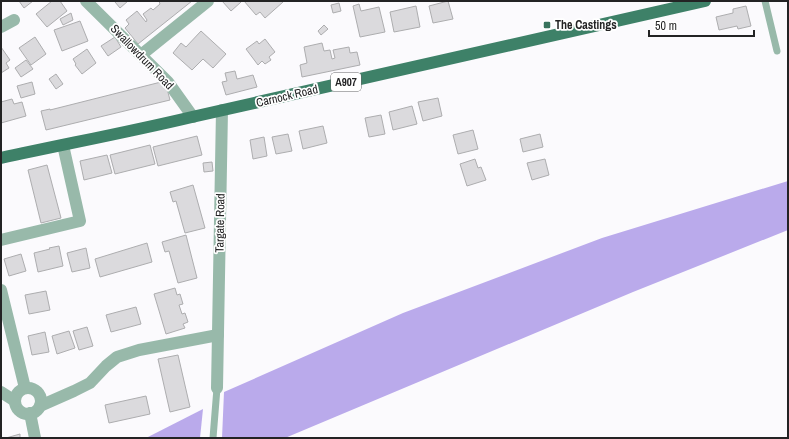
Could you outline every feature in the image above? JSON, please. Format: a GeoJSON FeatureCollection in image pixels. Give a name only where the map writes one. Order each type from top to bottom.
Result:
{"type":"FeatureCollection","features":[{"type":"Feature","properties":{"kind":"main road","name":"A907"},"geometry":{"type":"LineString","coordinates":[[690,3],[705,1]]}},
{"type":"Feature","properties":{"kind":"main road","name":"Carnock Road"},"geometry":{"type":"LineString","coordinates":[[1,158],[475,54],[690,3]]}},
{"type":"Feature","properties":{"kind":"street","name":"Swallowdrum Road"},"geometry":{"type":"LineString","coordinates":[[86,1],[168,82],[193,117]]}},
{"type":"Feature","properties":{"kind":"street"},"geometry":{"type":"LineString","coordinates":[[141,55],[208,1]]}},
{"type":"Feature","properties":{"kind":"street"},"geometry":{"type":"LineString","coordinates":[[1,27],[14,20]]}},
{"type":"Feature","properties":{"kind":"street","name":"Targate Road"},"geometry":{"type":"LineString","coordinates":[[217,388],[222,110]]}},
{"type":"Feature","properties":{"kind":"street"},"geometry":{"type":"LineString","coordinates":[[1,240],[80,221],[63,145]]}},
{"type":"Feature","properties":{"kind":"street"},"geometry":{"type":"LineString","coordinates":[[1,290],[25,388]]}},
{"type":"Feature","properties":{"kind":"street"},"geometry":{"type":"LineString","coordinates":[[34,438],[35,410],[41,398],[37,391],[25,388],[16,396],[16,405],[18,409],[26,413],[35,410],[90,383],[117,357],[139,350],[218,335]]}},
{"type":"Feature","properties":{"kind":"street"},"geometry":{"type":"LineString","coordinates":[[1,392],[16,401]]}},
{"type":"Feature","properties":{"kind":"lane"},"geometry":{"type":"LineString","coordinates":[[765,1],[777,51]]}},
{"type":"Feature","properties":{"kind":"lane","name":"Targate Road"},"geometry":{"type":"LineString","coordinates":[[213,438],[217,388]]}},
{"type":"Feature","properties":{"kind":"shaded area"},"geometry":{"type":"Polygon","coordinates":[[[788,181],[788,230],[633,292],[285,438],[222,438],[224,392],[403,313],[602,238],[788,181]]]}},
{"type":"Feature","properties":{"kind":"shaded area"},"geometry":{"type":"Polygon","coordinates":[[[203,409],[200,438],[146,438],[203,409]]]}},
{"type":"Feature","properties":{"kind":"building"},"geometry":{"type":"Polygon","coordinates":[[[19,1],[33,1],[24,8],[19,1]]]}},
{"type":"Feature","properties":{"kind":"building"},"geometry":{"type":"Polygon","coordinates":[[[52,1],[60,1],[67,11],[47,27],[36,14],[52,1]]]}},
{"type":"Feature","properties":{"kind":"building"},"geometry":{"type":"Polygon","coordinates":[[[128,1],[120,8],[115,2],[128,1]]]}},
{"type":"Feature","properties":{"kind":"building"},"geometry":{"type":"Polygon","coordinates":[[[159,1],[192,1],[138,44],[125,28],[129,24],[126,20],[137,11],[146,22],[147,20],[143,14],[151,8],[153,10],[160,4],[159,1]]]}},
{"type":"Feature","properties":{"kind":"building"},"geometry":{"type":"Polygon","coordinates":[[[222,1],[240,1],[241,2],[231,11],[222,1]]]}},
{"type":"Feature","properties":{"kind":"building"},"geometry":{"type":"Polygon","coordinates":[[[244,1],[283,2],[265,18],[260,12],[256,15],[244,1]]]}},
{"type":"Feature","properties":{"kind":"building"},"geometry":{"type":"Polygon","coordinates":[[[448,1],[453,19],[433,23],[429,6],[448,1]]]}},
{"type":"Feature","properties":{"kind":"building"},"geometry":{"type":"Polygon","coordinates":[[[339,3],[341,11],[333,13],[331,5],[339,3]]]}},
{"type":"Feature","properties":{"kind":"building"},"geometry":{"type":"Polygon","coordinates":[[[359,4],[361,11],[379,7],[385,32],[360,37],[353,6],[359,4]]]}},
{"type":"Feature","properties":{"kind":"building"},"geometry":{"type":"Polygon","coordinates":[[[416,6],[420,27],[394,32],[390,12],[416,6]]]}},
{"type":"Feature","properties":{"kind":"building"},"geometry":{"type":"Polygon","coordinates":[[[746,6],[751,26],[738,29],[737,26],[719,30],[716,17],[733,13],[733,9],[746,6]]]}},
{"type":"Feature","properties":{"kind":"building"},"geometry":{"type":"Polygon","coordinates":[[[71,13],[73,20],[63,25],[60,19],[71,13]]]}},
{"type":"Feature","properties":{"kind":"building"},"geometry":{"type":"Polygon","coordinates":[[[80,21],[88,41],[62,51],[54,30],[80,21]]]}},
{"type":"Feature","properties":{"kind":"building"},"geometry":{"type":"Polygon","coordinates":[[[324,25],[328,29],[321,35],[318,31],[324,25]]]}},
{"type":"Feature","properties":{"kind":"building"},"geometry":{"type":"Polygon","coordinates":[[[201,31],[226,54],[213,68],[203,59],[192,70],[173,53],[181,43],[186,47],[201,31]]]}},
{"type":"Feature","properties":{"kind":"building"},"geometry":{"type":"Polygon","coordinates":[[[35,37],[46,54],[31,65],[19,48],[35,37]]]}},
{"type":"Feature","properties":{"kind":"building"},"geometry":{"type":"Polygon","coordinates":[[[115,37],[121,47],[108,56],[101,46],[115,37]]]}},
{"type":"Feature","properties":{"kind":"building"},"geometry":{"type":"Polygon","coordinates":[[[265,39],[275,52],[269,57],[271,60],[265,64],[262,61],[258,65],[246,49],[257,41],[259,44],[265,39]]]}},
{"type":"Feature","properties":{"kind":"building"},"geometry":{"type":"Polygon","coordinates":[[[322,43],[324,51],[330,50],[332,59],[335,58],[333,50],[349,47],[350,53],[357,52],[360,65],[302,77],[300,65],[307,63],[304,47],[322,43]]]}},
{"type":"Feature","properties":{"kind":"building"},"geometry":{"type":"Polygon","coordinates":[[[1,47],[10,60],[6,63],[9,68],[1,73],[1,47]]]}},
{"type":"Feature","properties":{"kind":"building"},"geometry":{"type":"Polygon","coordinates":[[[87,49],[96,63],[82,74],[75,65],[76,64],[73,59],[87,49]]]}},
{"type":"Feature","properties":{"kind":"building"},"geometry":{"type":"Polygon","coordinates":[[[26,60],[33,69],[21,77],[15,68],[26,60]]]}},
{"type":"Feature","properties":{"kind":"building"},"geometry":{"type":"Polygon","coordinates":[[[235,71],[237,79],[253,75],[257,87],[226,95],[222,82],[227,81],[225,73],[235,71]]]}},
{"type":"Feature","properties":{"kind":"building"},"geometry":{"type":"Polygon","coordinates":[[[56,74],[63,84],[56,89],[49,79],[56,74]]]}},
{"type":"Feature","properties":{"kind":"building"},"geometry":{"type":"Polygon","coordinates":[[[165,81],[170,100],[46,130],[41,111],[165,81]]]}},
{"type":"Feature","properties":{"kind":"building"},"geometry":{"type":"Polygon","coordinates":[[[32,82],[35,94],[21,98],[17,86],[32,82]]]}},
{"type":"Feature","properties":{"kind":"building"},"geometry":{"type":"Polygon","coordinates":[[[438,98],[442,116],[423,121],[418,102],[438,98]]]}},
{"type":"Feature","properties":{"kind":"building"},"geometry":{"type":"Polygon","coordinates":[[[12,99],[14,104],[22,102],[26,116],[1,123],[1,102],[12,99]]]}},
{"type":"Feature","properties":{"kind":"building"},"geometry":{"type":"Polygon","coordinates":[[[412,106],[417,124],[393,130],[389,112],[412,106]]]}},
{"type":"Feature","properties":{"kind":"building"},"geometry":{"type":"Polygon","coordinates":[[[381,115],[385,134],[369,137],[365,118],[381,115]]]}},
{"type":"Feature","properties":{"kind":"building"},"geometry":{"type":"Polygon","coordinates":[[[323,126],[327,143],[303,149],[299,131],[323,126]]]}},
{"type":"Feature","properties":{"kind":"building"},"geometry":{"type":"Polygon","coordinates":[[[473,130],[478,149],[458,154],[453,135],[473,130]]]}},
{"type":"Feature","properties":{"kind":"building"},"geometry":{"type":"Polygon","coordinates":[[[288,134],[292,151],[276,154],[272,137],[288,134]]]}},
{"type":"Feature","properties":{"kind":"building"},"geometry":{"type":"Polygon","coordinates":[[[540,134],[543,147],[523,152],[520,139],[540,134]]]}},
{"type":"Feature","properties":{"kind":"building"},"geometry":{"type":"Polygon","coordinates":[[[197,136],[202,155],[158,166],[153,147],[197,136]]]}},
{"type":"Feature","properties":{"kind":"building"},"geometry":{"type":"Polygon","coordinates":[[[264,137],[267,156],[253,159],[250,140],[264,137]]]}},
{"type":"Feature","properties":{"kind":"building"},"geometry":{"type":"Polygon","coordinates":[[[150,145],[155,164],[115,174],[110,155],[150,145]]]}},
{"type":"Feature","properties":{"kind":"building"},"geometry":{"type":"Polygon","coordinates":[[[107,155],[112,173],[84,180],[80,161],[107,155]]]}},
{"type":"Feature","properties":{"kind":"building"},"geometry":{"type":"Polygon","coordinates":[[[475,159],[478,168],[481,167],[486,180],[467,186],[460,164],[475,159]]]}},
{"type":"Feature","properties":{"kind":"building"},"geometry":{"type":"Polygon","coordinates":[[[545,159],[549,175],[532,180],[527,163],[545,159]]]}},
{"type":"Feature","properties":{"kind":"building"},"geometry":{"type":"Polygon","coordinates":[[[212,162],[213,171],[204,172],[203,163],[212,162]]]}},
{"type":"Feature","properties":{"kind":"building"},"geometry":{"type":"Polygon","coordinates":[[[47,165],[61,218],[41,223],[28,170],[47,165]]]}},
{"type":"Feature","properties":{"kind":"building"},"geometry":{"type":"Polygon","coordinates":[[[193,185],[205,228],[185,233],[176,201],[173,202],[170,192],[193,185]]]}},
{"type":"Feature","properties":{"kind":"building"},"geometry":{"type":"Polygon","coordinates":[[[186,235],[197,278],[178,283],[169,251],[165,252],[162,242],[186,235]]]}},
{"type":"Feature","properties":{"kind":"building"},"geometry":{"type":"Polygon","coordinates":[[[147,243],[152,262],[100,277],[95,259],[147,243]]]}},
{"type":"Feature","properties":{"kind":"building"},"geometry":{"type":"Polygon","coordinates":[[[59,246],[63,266],[38,272],[34,253],[59,246]]]}},
{"type":"Feature","properties":{"kind":"building"},"geometry":{"type":"Polygon","coordinates":[[[86,248],[90,268],[72,272],[67,253],[86,248]]]}},
{"type":"Feature","properties":{"kind":"building"},"geometry":{"type":"Polygon","coordinates":[[[21,254],[26,271],[9,276],[4,259],[21,254]]]}},
{"type":"Feature","properties":{"kind":"building"},"geometry":{"type":"Polygon","coordinates":[[[175,288],[177,295],[180,294],[183,304],[179,305],[182,314],[185,313],[188,322],[183,324],[185,328],[166,334],[154,294],[175,288]]]}},
{"type":"Feature","properties":{"kind":"building"},"geometry":{"type":"Polygon","coordinates":[[[46,291],[50,310],[29,314],[25,295],[46,291]]]}},
{"type":"Feature","properties":{"kind":"building"},"geometry":{"type":"Polygon","coordinates":[[[136,307],[141,324],[111,332],[106,315],[136,307]]]}},
{"type":"Feature","properties":{"kind":"building"},"geometry":{"type":"Polygon","coordinates":[[[87,327],[93,346],[79,350],[73,331],[87,327]]]}},
{"type":"Feature","properties":{"kind":"building"},"geometry":{"type":"Polygon","coordinates":[[[69,331],[75,348],[57,354],[52,336],[69,331]]]}},
{"type":"Feature","properties":{"kind":"building"},"geometry":{"type":"Polygon","coordinates":[[[45,332],[49,352],[32,355],[28,336],[45,332]]]}},
{"type":"Feature","properties":{"kind":"building"},"geometry":{"type":"Polygon","coordinates":[[[178,355],[190,407],[170,412],[158,359],[178,355]]]}},
{"type":"Feature","properties":{"kind":"building"},"geometry":{"type":"Polygon","coordinates":[[[146,396],[150,414],[109,423],[105,405],[146,396]]]}},
{"type":"Feature","properties":{"kind":"building"},"geometry":{"type":"Polygon","coordinates":[[[20,434],[20,438],[6,438],[20,434]]]}},
{"type":"Feature","properties":{"kind":"place","name":"The Castings"},"geometry":{"type":"Point","coordinates":[547,25]}}]}
